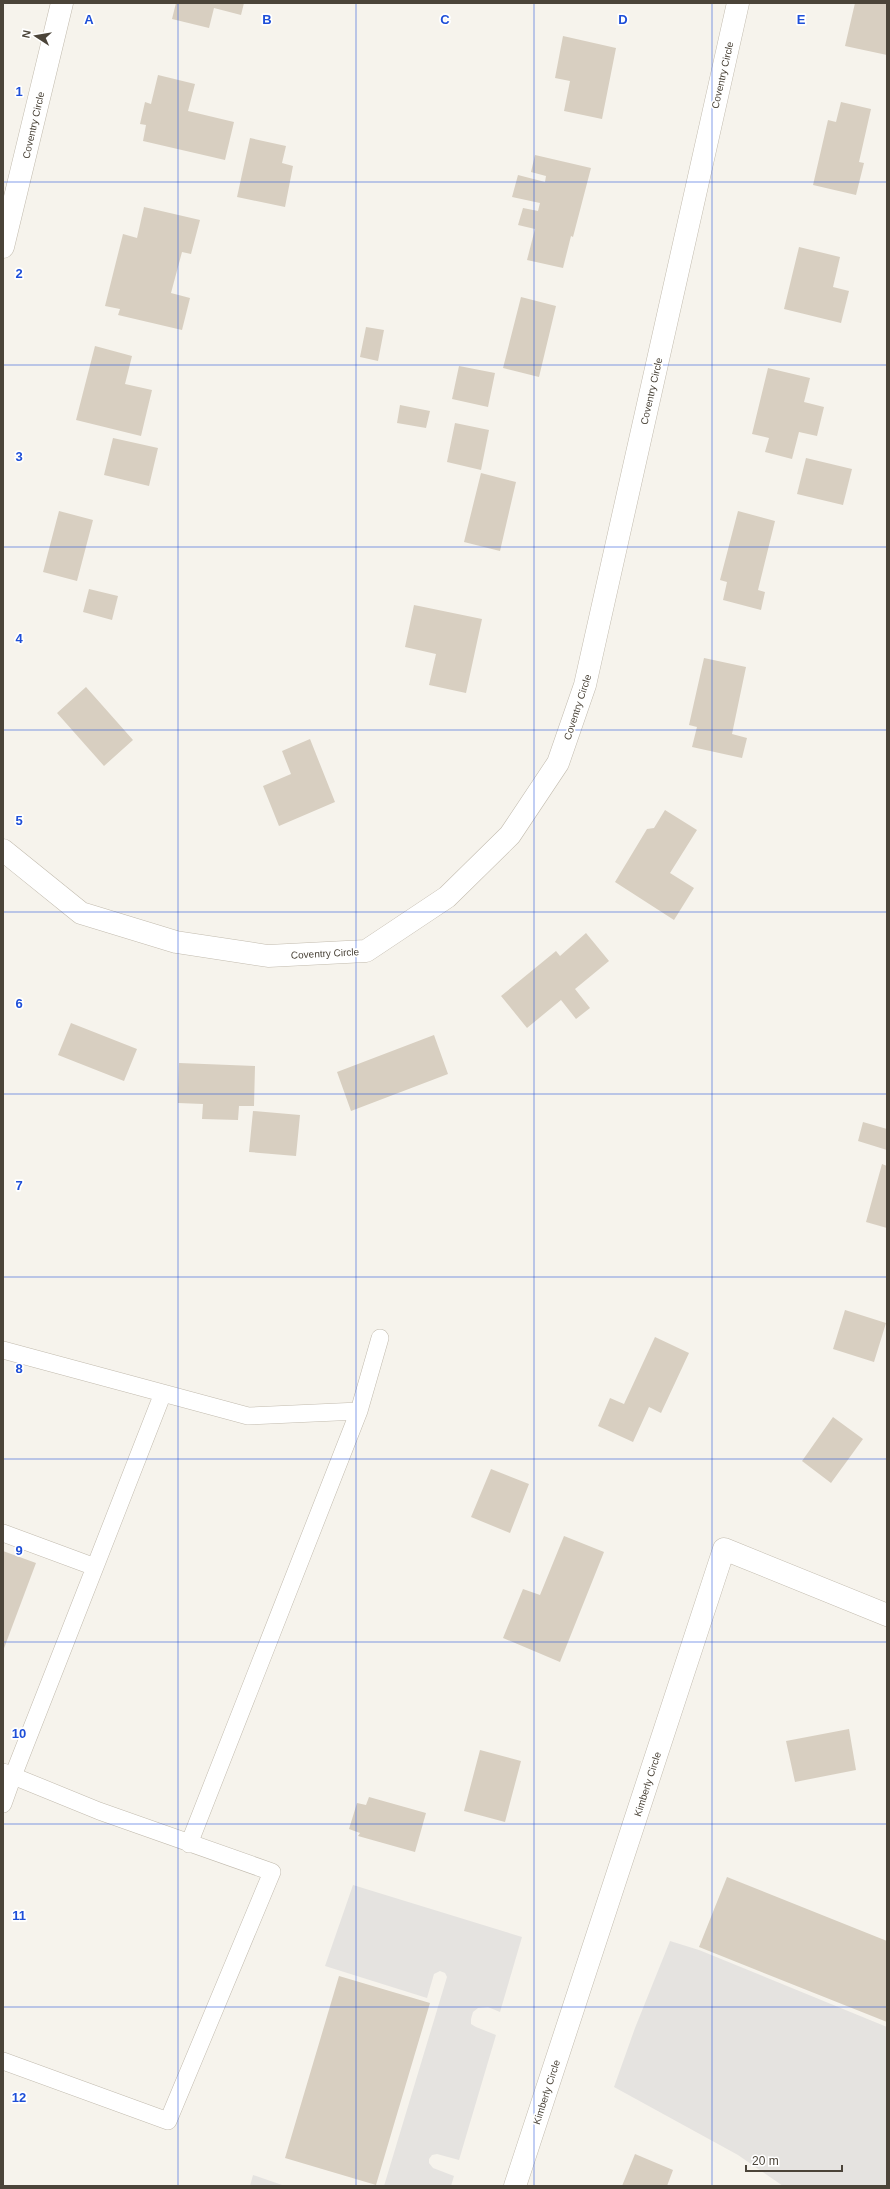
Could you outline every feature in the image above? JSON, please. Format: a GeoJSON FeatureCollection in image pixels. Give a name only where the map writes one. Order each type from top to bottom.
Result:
{"type":"FeatureCollection","features":[{"type":"Feature","properties":{"kind":"street","name":"Coventry Circle"},"geometry":{"type":"LineString","coordinates":[[3,247],[11,184],[62,3]]}},
{"type":"Feature","properties":{"kind":"street","name":"Coventry Circle"},"geometry":{"type":"LineString","coordinates":[[3,850],[81,913],[176,942],[268,956],[366,951],[447,897],[510,835],[558,763],[585,685],[738,3]]}},
{"type":"Feature","properties":{"kind":"street","name":"Kimberly Circle"},"geometry":{"type":"LineString","coordinates":[[515,2186],[724,1549],[887,1615]]}},
{"type":"Feature","properties":{"kind":"lane"},"geometry":{"type":"LineString","coordinates":[[189,1844],[359,1411],[380,1338]]}},
{"type":"Feature","properties":{"kind":"lane"},"geometry":{"type":"LineString","coordinates":[[3,1350],[248,1416],[359,1411]]}},
{"type":"Feature","properties":{"kind":"lane"},"geometry":{"type":"LineString","coordinates":[[3,1804],[8,1774],[95,1567],[163,1393]]}},
{"type":"Feature","properties":{"kind":"lane"},"geometry":{"type":"LineString","coordinates":[[3,1533],[95,1567]]}},
{"type":"Feature","properties":{"kind":"lane"},"geometry":{"type":"LineString","coordinates":[[3,2061],[168,2121],[272,1872],[99,1811],[8,1774]]}},
{"type":"Feature","properties":{"kind":"shaded area"},"geometry":{"type":"Polygon","coordinates":[[[353,1885],[522,1937],[500,2012],[488,2007],[478,2008],[473,2012],[471,2019],[471,2024],[496,2035],[459,2160],[437,2154],[432,2155],[429,2159],[429,2163],[433,2168],[454,2176],[451,2186],[384,2186],[447,1977],[445,1973],[440,1971],[434,1974],[427,1998],[325,1966],[353,1885]]]}},
{"type":"Feature","properties":{"kind":"shaded area"},"geometry":{"type":"Polygon","coordinates":[[[670,1941],[699,1950],[887,2027],[887,2186],[783,2186],[738,2155],[614,2087],[635,2028],[670,1941]]]}},
{"type":"Feature","properties":{"kind":"shaded area"},"geometry":{"type":"Polygon","coordinates":[[[253,2175],[285,2186],[250,2186],[253,2175]]]}},
{"type":"Feature","properties":{"kind":"building"},"geometry":{"type":"Polygon","coordinates":[[[176,3],[244,3],[241,15],[214,8],[209,28],[172,19],[176,3]]]}},
{"type":"Feature","properties":{"kind":"building"},"geometry":{"type":"Polygon","coordinates":[[[855,3],[887,3],[887,55],[845,46],[855,3]]]}},
{"type":"Feature","properties":{"kind":"building"},"geometry":{"type":"Polygon","coordinates":[[[563,36],[616,48],[602,119],[564,111],[570,81],[555,78],[563,36]]]}},
{"type":"Feature","properties":{"kind":"building"},"geometry":{"type":"Polygon","coordinates":[[[158,75],[195,84],[188,111],[234,122],[225,160],[143,141],[146,125],[140,124],[145,102],[151,104],[158,75]]]}},
{"type":"Feature","properties":{"kind":"building"},"geometry":{"type":"Polygon","coordinates":[[[841,102],[871,109],[859,162],[864,163],[856,195],[813,185],[828,120],[836,122],[841,102]]]}},
{"type":"Feature","properties":{"kind":"building"},"geometry":{"type":"Polygon","coordinates":[[[250,138],[286,146],[282,163],[293,166],[285,207],[237,197],[250,138]]]}},
{"type":"Feature","properties":{"kind":"building"},"geometry":{"type":"Polygon","coordinates":[[[535,155],[591,168],[573,237],[571,236],[563,268],[527,260],[535,229],[518,225],[523,208],[538,211],[540,203],[512,197],[518,175],[545,182],[546,176],[531,172],[535,155]]]}},
{"type":"Feature","properties":{"kind":"building"},"geometry":{"type":"Polygon","coordinates":[[[144,207],[200,220],[191,254],[182,252],[171,293],[190,298],[182,330],[118,315],[120,309],[105,306],[123,234],[137,238],[144,207]]]}},
{"type":"Feature","properties":{"kind":"building"},"geometry":{"type":"Polygon","coordinates":[[[799,247],[840,257],[833,287],[849,291],[841,323],[784,309],[799,247]]]}},
{"type":"Feature","properties":{"kind":"building"},"geometry":{"type":"Polygon","coordinates":[[[521,297],[556,306],[539,377],[503,368],[521,297]]]}},
{"type":"Feature","properties":{"kind":"building"},"geometry":{"type":"Polygon","coordinates":[[[366,327],[384,330],[378,361],[360,357],[366,327]]]}},
{"type":"Feature","properties":{"kind":"building"},"geometry":{"type":"Polygon","coordinates":[[[95,346],[132,356],[125,384],[152,390],[141,436],[76,420],[95,346]]]}},
{"type":"Feature","properties":{"kind":"building"},"geometry":{"type":"Polygon","coordinates":[[[459,366],[495,373],[488,407],[452,399],[459,366]]]}},
{"type":"Feature","properties":{"kind":"building"},"geometry":{"type":"Polygon","coordinates":[[[768,368],[810,378],[804,402],[824,407],[817,436],[799,432],[792,459],[765,452],[769,438],[752,434],[768,368]]]}},
{"type":"Feature","properties":{"kind":"building"},"geometry":{"type":"Polygon","coordinates":[[[400,405],[430,411],[426,428],[397,423],[400,405]]]}},
{"type":"Feature","properties":{"kind":"building"},"geometry":{"type":"Polygon","coordinates":[[[455,423],[489,430],[481,470],[447,462],[455,423]]]}},
{"type":"Feature","properties":{"kind":"building"},"geometry":{"type":"Polygon","coordinates":[[[113,438],[158,448],[149,486],[104,475],[113,438]]]}},
{"type":"Feature","properties":{"kind":"building"},"geometry":{"type":"Polygon","coordinates":[[[806,458],[852,469],[843,505],[797,494],[806,458]]]}},
{"type":"Feature","properties":{"kind":"building"},"geometry":{"type":"Polygon","coordinates":[[[481,473],[516,482],[500,551],[464,542],[481,473]]]}},
{"type":"Feature","properties":{"kind":"building"},"geometry":{"type":"Polygon","coordinates":[[[59,511],[93,520],[77,581],[43,572],[59,511]]]}},
{"type":"Feature","properties":{"kind":"building"},"geometry":{"type":"Polygon","coordinates":[[[738,511],[775,521],[758,590],[765,592],[761,610],[723,600],[727,582],[720,580],[738,511]]]}},
{"type":"Feature","properties":{"kind":"building"},"geometry":{"type":"Polygon","coordinates":[[[89,589],[118,596],[112,620],[83,612],[89,589]]]}},
{"type":"Feature","properties":{"kind":"building"},"geometry":{"type":"Polygon","coordinates":[[[414,605],[482,619],[466,693],[429,685],[436,654],[405,647],[414,605]]]}},
{"type":"Feature","properties":{"kind":"building"},"geometry":{"type":"Polygon","coordinates":[[[704,658],[746,667],[732,734],[747,738],[742,758],[692,747],[697,727],[689,725],[704,658]]]}},
{"type":"Feature","properties":{"kind":"building"},"geometry":{"type":"Polygon","coordinates":[[[86,687],[133,740],[104,766],[57,713],[86,687]]]}},
{"type":"Feature","properties":{"kind":"building"},"geometry":{"type":"Polygon","coordinates":[[[310,739],[335,802],[279,826],[263,786],[291,774],[282,751],[310,739]]]}},
{"type":"Feature","properties":{"kind":"building"},"geometry":{"type":"Polygon","coordinates":[[[665,810],[697,830],[670,873],[694,888],[674,920],[615,882],[647,829],[654,828],[665,810]]]}},
{"type":"Feature","properties":{"kind":"building"},"geometry":{"type":"Polygon","coordinates":[[[586,933],[609,961],[575,989],[590,1008],[576,1019],[561,1000],[527,1028],[501,996],[556,951],[560,956],[586,933]]]}},
{"type":"Feature","properties":{"kind":"building"},"geometry":{"type":"Polygon","coordinates":[[[71,1023],[137,1049],[124,1081],[58,1055],[71,1023]]]}},
{"type":"Feature","properties":{"kind":"building"},"geometry":{"type":"Polygon","coordinates":[[[434,1035],[448,1074],[351,1111],[337,1072],[434,1035]]]}},
{"type":"Feature","properties":{"kind":"building"},"geometry":{"type":"Polygon","coordinates":[[[179,1063],[255,1066],[254,1106],[239,1106],[238,1120],[202,1119],[203,1104],[178,1103],[179,1063]]]}},
{"type":"Feature","properties":{"kind":"building"},"geometry":{"type":"Polygon","coordinates":[[[253,1111],[300,1115],[296,1156],[249,1152],[253,1111]]]}},
{"type":"Feature","properties":{"kind":"building"},"geometry":{"type":"Polygon","coordinates":[[[863,1122],[887,1129],[887,1150],[858,1141],[863,1122]]]}},
{"type":"Feature","properties":{"kind":"building"},"geometry":{"type":"Polygon","coordinates":[[[882,1164],[887,1166],[887,1228],[866,1222],[882,1164]]]}},
{"type":"Feature","properties":{"kind":"building"},"geometry":{"type":"Polygon","coordinates":[[[845,1310],[886,1323],[874,1362],[833,1349],[845,1310]]]}},
{"type":"Feature","properties":{"kind":"building"},"geometry":{"type":"Polygon","coordinates":[[[655,1337],[689,1353],[661,1413],[649,1407],[633,1442],[598,1426],[610,1398],[624,1404],[655,1337]]]}},
{"type":"Feature","properties":{"kind":"building"},"geometry":{"type":"Polygon","coordinates":[[[833,1417],[863,1439],[831,1483],[802,1461],[833,1417]]]}},
{"type":"Feature","properties":{"kind":"building"},"geometry":{"type":"Polygon","coordinates":[[[491,1469],[529,1484],[510,1533],[471,1517],[491,1469]]]}},
{"type":"Feature","properties":{"kind":"building"},"geometry":{"type":"Polygon","coordinates":[[[564,1536],[604,1552],[560,1662],[503,1638],[523,1589],[540,1595],[564,1536]]]}},
{"type":"Feature","properties":{"kind":"building"},"geometry":{"type":"Polygon","coordinates":[[[3,1551],[36,1563],[3,1651],[3,1551]]]}},
{"type":"Feature","properties":{"kind":"building"},"geometry":{"type":"Polygon","coordinates":[[[849,1729],[856,1770],[795,1782],[786,1741],[849,1729]]]}},
{"type":"Feature","properties":{"kind":"building"},"geometry":{"type":"Polygon","coordinates":[[[480,1750],[521,1761],[505,1822],[464,1811],[480,1750]]]}},
{"type":"Feature","properties":{"kind":"building"},"geometry":{"type":"Polygon","coordinates":[[[369,1797],[426,1813],[415,1852],[358,1836],[360,1833],[349,1829],[357,1803],[366,1805],[369,1797]]]}},
{"type":"Feature","properties":{"kind":"building"},"geometry":{"type":"Polygon","coordinates":[[[727,1877],[887,1941],[887,2022],[699,1947],[727,1877]]]}},
{"type":"Feature","properties":{"kind":"building"},"geometry":{"type":"Polygon","coordinates":[[[339,1976],[430,2003],[376,2185],[285,2158],[339,1976]]]}},
{"type":"Feature","properties":{"kind":"building"},"geometry":{"type":"Polygon","coordinates":[[[635,2154],[673,2170],[667,2186],[622,2186],[635,2154]]]}}]}
